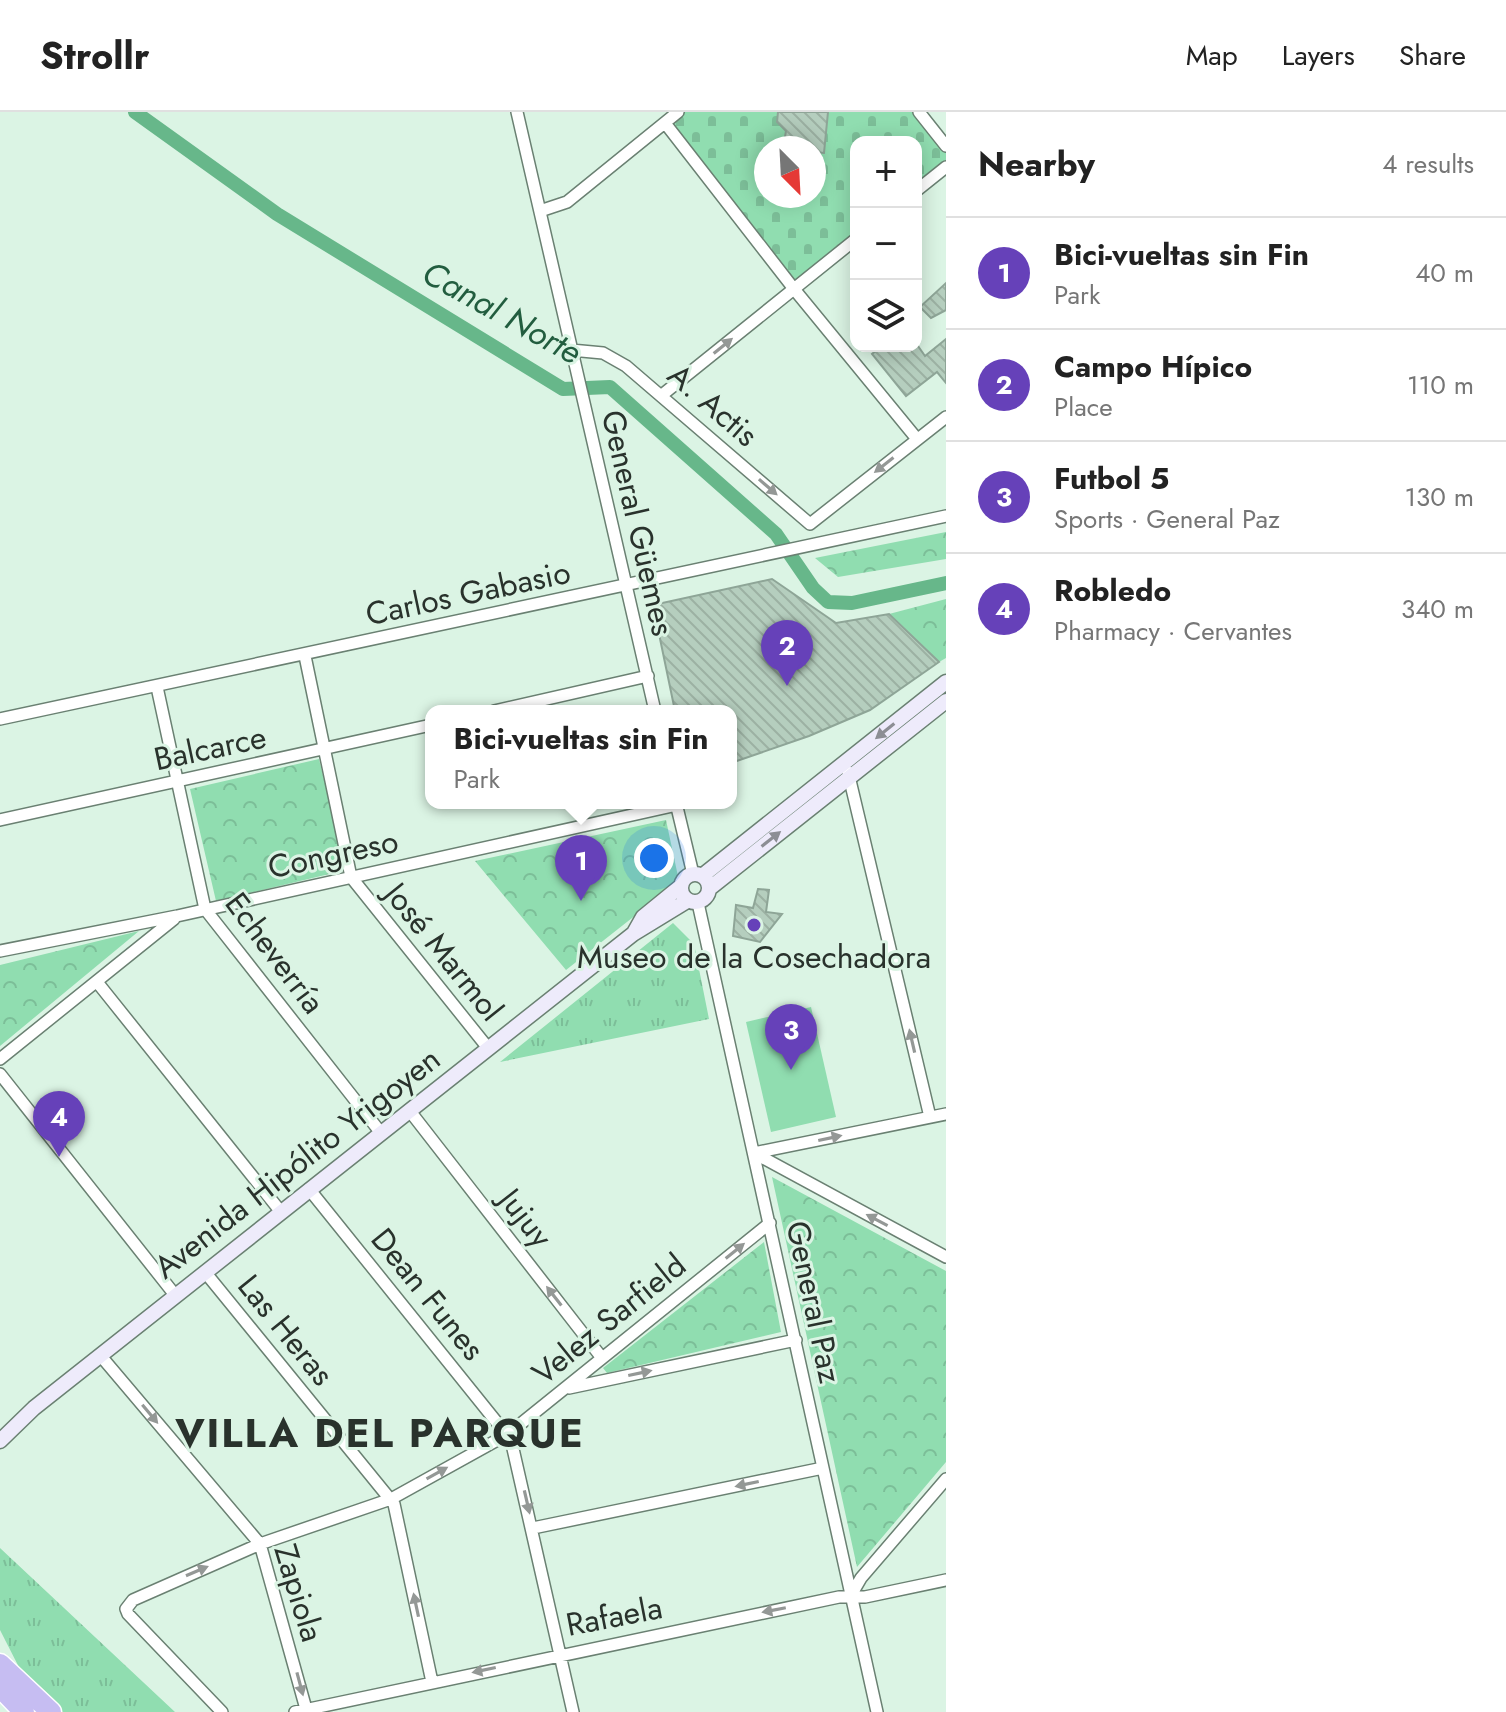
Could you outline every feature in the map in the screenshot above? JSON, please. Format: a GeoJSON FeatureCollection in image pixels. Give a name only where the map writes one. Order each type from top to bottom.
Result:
{"type":"FeatureCollection","features":[{"type":"Feature","properties":{"kind":"highway"},"geometry":{"type":"LineString","coordinates":[[0,1664],[51,1712]]}},
{"type":"Feature","properties":{"kind":"highway"},"geometry":{"type":"LineString","coordinates":[[0,1687],[24,1712]]}},
{"type":"Feature","properties":{"kind":"street","name":"General Güemes"},"geometry":{"type":"LineString","coordinates":[[517,112],[654,705]]}},
{"type":"Feature","properties":{"kind":"street"},"geometry":{"type":"LineString","coordinates":[[540,211],[567,202],[678,112]]}},
{"type":"Feature","properties":{"kind":"street"},"geometry":{"type":"LineString","coordinates":[[919,112],[946,146]]}},
{"type":"Feature","properties":{"kind":"street"},"geometry":{"type":"LineString","coordinates":[[665,123],[794,289],[917,439]]}},
{"type":"Feature","properties":{"kind":"street"},"geometry":{"type":"LineString","coordinates":[[922,186],[946,167]]}},
{"type":"Feature","properties":{"kind":"street"},"geometry":{"type":"LineString","coordinates":[[662,395],[850,244]]}},
{"type":"Feature","properties":{"kind":"street","name":"A. Actis"},"geometry":{"type":"LineString","coordinates":[[571,350],[603,353],[662,395],[810,524]]}},
{"type":"Feature","properties":{"kind":"street"},"geometry":{"type":"LineString","coordinates":[[811,544],[810,524],[946,417]]}},
{"type":"Feature","properties":{"kind":"street","name":"Carlos Gabasio"},"geometry":{"type":"LineString","coordinates":[[0,719],[946,516]]}},
{"type":"Feature","properties":{"kind":"street","name":"José Marmol"},"geometry":{"type":"LineString","coordinates":[[305,656],[351,877],[488,1048]]}},
{"type":"Feature","properties":{"kind":"street"},"geometry":{"type":"LineString","coordinates":[[520,705],[648,676]]}},
{"type":"Feature","properties":{"kind":"street","name":"Avenida Hipólito Yrigoyen"},"geometry":{"type":"LineString","coordinates":[[847,770],[946,682]]}},
{"type":"Feature","properties":{"kind":"street","name":"Echeverría"},"geometry":{"type":"LineString","coordinates":[[157,687],[205,909],[381,1133]]}},
{"type":"Feature","properties":{"kind":"street","name":"Avenida Hipólito Yrigoyen"},"geometry":{"type":"LineString","coordinates":[[633,934],[643,917],[681,886],[702,879],[847,770],[946,701]]}},
{"type":"Feature","properties":{"kind":"street","name":"Balcarce"},"geometry":{"type":"LineString","coordinates":[[0,820],[425,726]]}},
{"type":"Feature","properties":{"kind":"street"},"geometry":{"type":"LineString","coordinates":[[847,770],[930,1117]]}},
{"type":"Feature","properties":{"kind":"street","name":"Congreso"},"geometry":{"type":"LineString","coordinates":[[0,951],[177,916],[655,809]]}},
{"type":"Feature","properties":{"kind":"street"},"geometry":{"type":"LineString","coordinates":[[679,809],[702,879]]}},
{"type":"Feature","properties":{"kind":"street","name":"Avenida Hipólito Yrigoyen"},"geometry":{"type":"LineString","coordinates":[[0,1441],[100,1355],[633,934],[692,902],[705,899],[702,879]]}},
{"type":"Feature","properties":{"kind":"street"},"geometry":{"type":"LineString","coordinates":[[681,886],[692,902]]}},
{"type":"Feature","properties":{"kind":"street","name":"General Paz"},"geometry":{"type":"LineString","coordinates":[[692,902],[770,1223],[877,1712]]}},
{"type":"Feature","properties":{"kind":"street"},"geometry":{"type":"LineString","coordinates":[[0,1059],[177,916]]}},
{"type":"Feature","properties":{"kind":"street"},"geometry":{"type":"LineString","coordinates":[[97,982],[281,1212]]}},
{"type":"Feature","properties":{"kind":"street"},"geometry":{"type":"LineString","coordinates":[[0,1074],[175,1295]]}},
{"type":"Feature","properties":{"kind":"street","name":"Jujuy"},"geometry":{"type":"LineString","coordinates":[[409,1110],[602,1358]]}},
{"type":"Feature","properties":{"kind":"street"},"geometry":{"type":"LineString","coordinates":[[754,1153],[946,1114]]}},
{"type":"Feature","properties":{"kind":"street"},"geometry":{"type":"LineString","coordinates":[[754,1153],[946,1257]]}},
{"type":"Feature","properties":{"kind":"street","name":"Dean Funes"},"geometry":{"type":"LineString","coordinates":[[309,1189],[508,1434],[533,1528],[573,1712]]}},
{"type":"Feature","properties":{"kind":"street","name":"Velez Sarfield"},"geometry":{"type":"LineString","coordinates":[[222,1712],[134,1620],[128,1605],[141,1594],[260,1544],[391,1499],[508,1434],[770,1223]]}},
{"type":"Feature","properties":{"kind":"street","name":"Las Heras"},"geometry":{"type":"LineString","coordinates":[[205,1272],[391,1499],[432,1682]]}},
{"type":"Feature","properties":{"kind":"street"},"geometry":{"type":"LineString","coordinates":[[564,1389],[796,1340]]}},
{"type":"Feature","properties":{"kind":"street","name":"Zapiola"},"geometry":{"type":"LineString","coordinates":[[100,1355],[260,1544],[300,1711]]}},
{"type":"Feature","properties":{"kind":"street"},"geometry":{"type":"LineString","coordinates":[[533,1528],[823,1468]]}},
{"type":"Feature","properties":{"kind":"street"},"geometry":{"type":"LineString","coordinates":[[850,1597],[861,1578],[946,1479]]}},
{"type":"Feature","properties":{"kind":"street","name":"Rafaela"},"geometry":{"type":"LineString","coordinates":[[300,1711],[560,1653],[946,1580]]}},
{"type":"Feature","properties":{"kind":"green space"},"geometry":{"type":"Polygon","coordinates":[[[678,112],[919,112],[946,146],[946,167],[922,186],[922,136],[850,136],[850,244],[794,289],[665,123],[678,112]]]}},
{"type":"Feature","properties":{"kind":"green space"},"geometry":{"type":"Polygon","coordinates":[[[946,532],[946,559],[838,577],[815,558],[946,532]]]}},
{"type":"Feature","properties":{"kind":"green space"},"geometry":{"type":"Polygon","coordinates":[[[946,599],[946,658],[939,662],[889,614],[946,599]]]}},
{"type":"Feature","properties":{"kind":"green space"},"geometry":{"type":"Polygon","coordinates":[[[319,759],[346,870],[216,901],[190,789],[319,759]]]}},
{"type":"Feature","properties":{"kind":"green space"},"geometry":{"type":"Polygon","coordinates":[[[666,820],[679,881],[566,970],[475,861],[666,820]]]}},
{"type":"Feature","properties":{"kind":"green space"},"geometry":{"type":"Polygon","coordinates":[[[673,923],[694,944],[709,1019],[500,1062],[673,923]]]}},
{"type":"Feature","properties":{"kind":"green space"},"geometry":{"type":"Polygon","coordinates":[[[139,931],[0,1046],[0,965],[139,931]]]}},
{"type":"Feature","properties":{"kind":"green space"},"geometry":{"type":"Polygon","coordinates":[[[811,1007],[836,1117],[771,1132],[746,1022],[811,1007]]]}},
{"type":"Feature","properties":{"kind":"green space"},"geometry":{"type":"Polygon","coordinates":[[[772,1177],[946,1271],[946,1462],[857,1567],[772,1177]]]}},
{"type":"Feature","properties":{"kind":"green space"},"geometry":{"type":"Polygon","coordinates":[[[764,1242],[781,1332],[607,1373],[603,1368],[764,1242]]]}},
{"type":"Feature","properties":{"kind":"green space"},"geometry":{"type":"Polygon","coordinates":[[[0,1548],[175,1712],[55,1712],[27,1683],[0,1630],[0,1548]]]}},
{"type":"Feature","properties":{"kind":"building"},"geometry":{"type":"Polygon","coordinates":[[[778,112],[828,112],[826,136],[785,136],[786,131],[777,122],[778,112]]]}},
{"type":"Feature","properties":{"kind":"building"},"geometry":{"type":"Polygon","coordinates":[[[946,283],[946,310],[931,318],[922,305],[946,283]]]}},
{"type":"Feature","properties":{"kind":"building"},"geometry":{"type":"Polygon","coordinates":[[[946,339],[946,383],[937,372],[906,396],[872,354],[922,352],[925,356],[946,339]]]}},
{"type":"Feature","properties":{"kind":"building"},"geometry":{"type":"Polygon","coordinates":[[[772,579],[836,623],[889,614],[939,662],[870,710],[809,736],[737,761],[737,705],[674,705],[653,605],[772,579]]]}},
{"type":"Feature","properties":{"kind":"building","name":"Museo de la Cosechadora"},"geometry":{"type":"Polygon","coordinates":[[[758,889],[769,890],[766,912],[782,914],[760,942],[733,936],[736,905],[753,908],[758,889]]]}},
{"type":"Feature","properties":{"kind":"waterway","name":"Canal Norte"},"geometry":{"type":"LineString","coordinates":[[135,112],[277,214],[563,389],[610,387],[776,534],[813,588],[828,602],[852,603],[946,583]]}},
{"type":"Feature","properties":{"kind":"place","name":"Campo Hípico"},"geometry":{"type":"Point","coordinates":[787,686]}},
{"type":"Feature","properties":{"kind":"place","name":"Bici-vueltas sin Fin"},"geometry":{"type":"Point","coordinates":[581,901]}},
{"type":"Feature","properties":{"kind":"place","name":"Museo de la Cosechadora"},"geometry":{"type":"Point","coordinates":[754,925]}},
{"type":"Feature","properties":{"kind":"place","name":"Futbol 5"},"geometry":{"type":"Point","coordinates":[791,1070]}},
{"type":"Feature","properties":{"kind":"place","name":"Robledo"},"geometry":{"type":"Point","coordinates":[59,1157]}},
{"type":"Feature","properties":{"kind":"district","name":"VILLA DEL PARQUE"},"geometry":{"type":"Point","coordinates":[380,1433]}}]}
